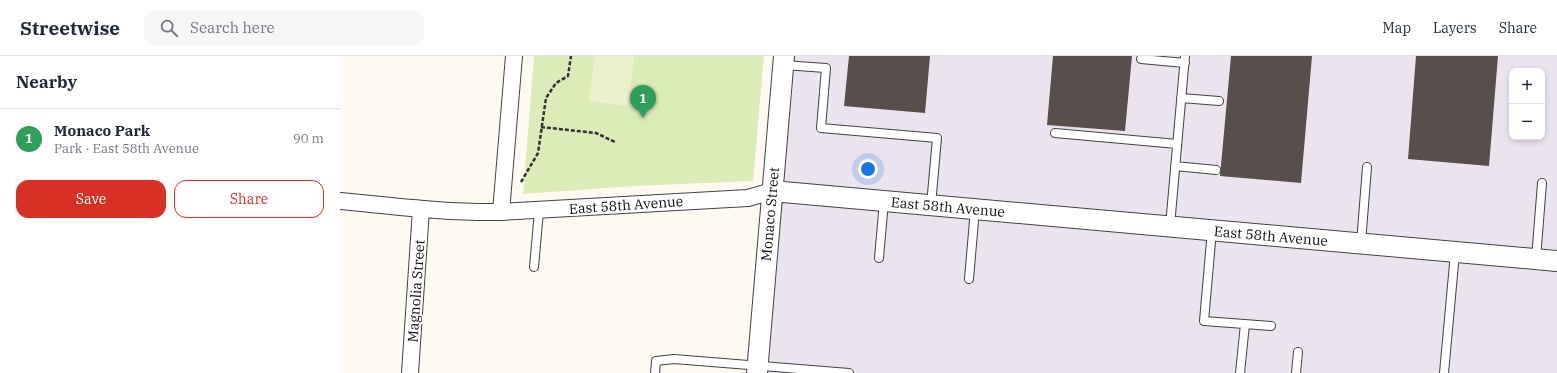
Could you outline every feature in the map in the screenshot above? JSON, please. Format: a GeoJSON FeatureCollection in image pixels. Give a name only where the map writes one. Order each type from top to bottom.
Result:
{"type":"FeatureCollection","features":[{"type":"Feature","properties":{"kind":"street"},"geometry":{"type":"LineString","coordinates":[[501,212],[514,56]]}},
{"type":"Feature","properties":{"kind":"street","name":"Monaco Street"},"geometry":{"type":"LineString","coordinates":[[757,370],[783,60]]}},
{"type":"Feature","properties":{"kind":"street","name":"East 58th Avenue"},"geometry":{"type":"LineString","coordinates":[[340,201],[479,213],[539,211],[748,198],[772,191],[1557,261]]}},
{"type":"Feature","properties":{"kind":"street","name":"Magnolia Street"},"geometry":{"type":"LineString","coordinates":[[410,373],[421,209]]}},
{"type":"Feature","properties":{"kind":"lane"},"geometry":{"type":"LineString","coordinates":[[1141,59],[1185,59],[1170,227]]}},
{"type":"Feature","properties":{"kind":"lane"},"geometry":{"type":"LineString","coordinates":[[783,60],[826,68],[821,128],[937,138],[931,205]]}},
{"type":"Feature","properties":{"kind":"lane"},"geometry":{"type":"LineString","coordinates":[[1181,98],[1219,101]]}},
{"type":"Feature","properties":{"kind":"lane"},"geometry":{"type":"LineString","coordinates":[[1055,133],[1177,144]]}},
{"type":"Feature","properties":{"kind":"lane"},"geometry":{"type":"LineString","coordinates":[[1175,166],[1216,170]]}},
{"type":"Feature","properties":{"kind":"lane"},"geometry":{"type":"LineString","coordinates":[[1361,244],[1367,167]]}},
{"type":"Feature","properties":{"kind":"lane"},"geometry":{"type":"LineString","coordinates":[[1536,259],[1542,183]]}},
{"type":"Feature","properties":{"kind":"lane"},"geometry":{"type":"LineString","coordinates":[[879,258],[884,201]]}},
{"type":"Feature","properties":{"kind":"lane"},"geometry":{"type":"LineString","coordinates":[[969,279],[975,209]]}},
{"type":"Feature","properties":{"kind":"lane"},"geometry":{"type":"LineString","coordinates":[[534,267],[539,211]]}},
{"type":"Feature","properties":{"kind":"lane"},"geometry":{"type":"LineString","coordinates":[[1212,230],[1204,321],[1271,326]]}},
{"type":"Feature","properties":{"kind":"lane"},"geometry":{"type":"LineString","coordinates":[[1444,373],[1455,252]]}},
{"type":"Feature","properties":{"kind":"lane"},"geometry":{"type":"LineString","coordinates":[[1240,373],[1245,324]]}},
{"type":"Feature","properties":{"kind":"lane"},"geometry":{"type":"LineString","coordinates":[[1296,373],[1298,352]]}},
{"type":"Feature","properties":{"kind":"lane"},"geometry":{"type":"LineString","coordinates":[[655,373],[656,361],[674,359],[757,370],[849,373]]}},
{"type":"Feature","properties":{"kind":"path"},"geometry":{"type":"LineString","coordinates":[[517,188],[538,153],[546,98],[556,83],[568,76],[571,56]]}},
{"type":"Feature","properties":{"kind":"path"},"geometry":{"type":"LineString","coordinates":[[542,127],[596,134],[615,142]]}},
{"type":"Feature","properties":{"kind":"shaded area"},"geometry":{"type":"Polygon","coordinates":[[[795,56],[1557,56],[1557,373],[767,373],[795,56]]]}},
{"type":"Feature","properties":{"kind":"green space"},"geometry":{"type":"Polygon","coordinates":[[[534,56],[764,56],[753,181],[634,186],[523,194],[534,56]]]}},
{"type":"Feature","properties":{"kind":"green space"},"geometry":{"type":"Polygon","coordinates":[[[595,56],[634,56],[628,106],[589,101],[595,56]]]}},
{"type":"Feature","properties":{"kind":"building"},"geometry":{"type":"Polygon","coordinates":[[[849,56],[930,56],[925,113],[844,106],[849,56]]]}},
{"type":"Feature","properties":{"kind":"building"},"geometry":{"type":"Polygon","coordinates":[[[1053,56],[1132,56],[1125,131],[1047,125],[1053,56]]]}},
{"type":"Feature","properties":{"kind":"building"},"geometry":{"type":"Polygon","coordinates":[[[1231,56],[1312,56],[1301,183],[1220,176],[1231,56]]]}},
{"type":"Feature","properties":{"kind":"building"},"geometry":{"type":"Polygon","coordinates":[[[1416,56],[1498,56],[1489,166],[1408,159],[1416,56]]]}},
{"type":"Feature","properties":{"kind":"place","name":"Monaco Park"},"geometry":{"type":"Point","coordinates":[643,118]}}]}
